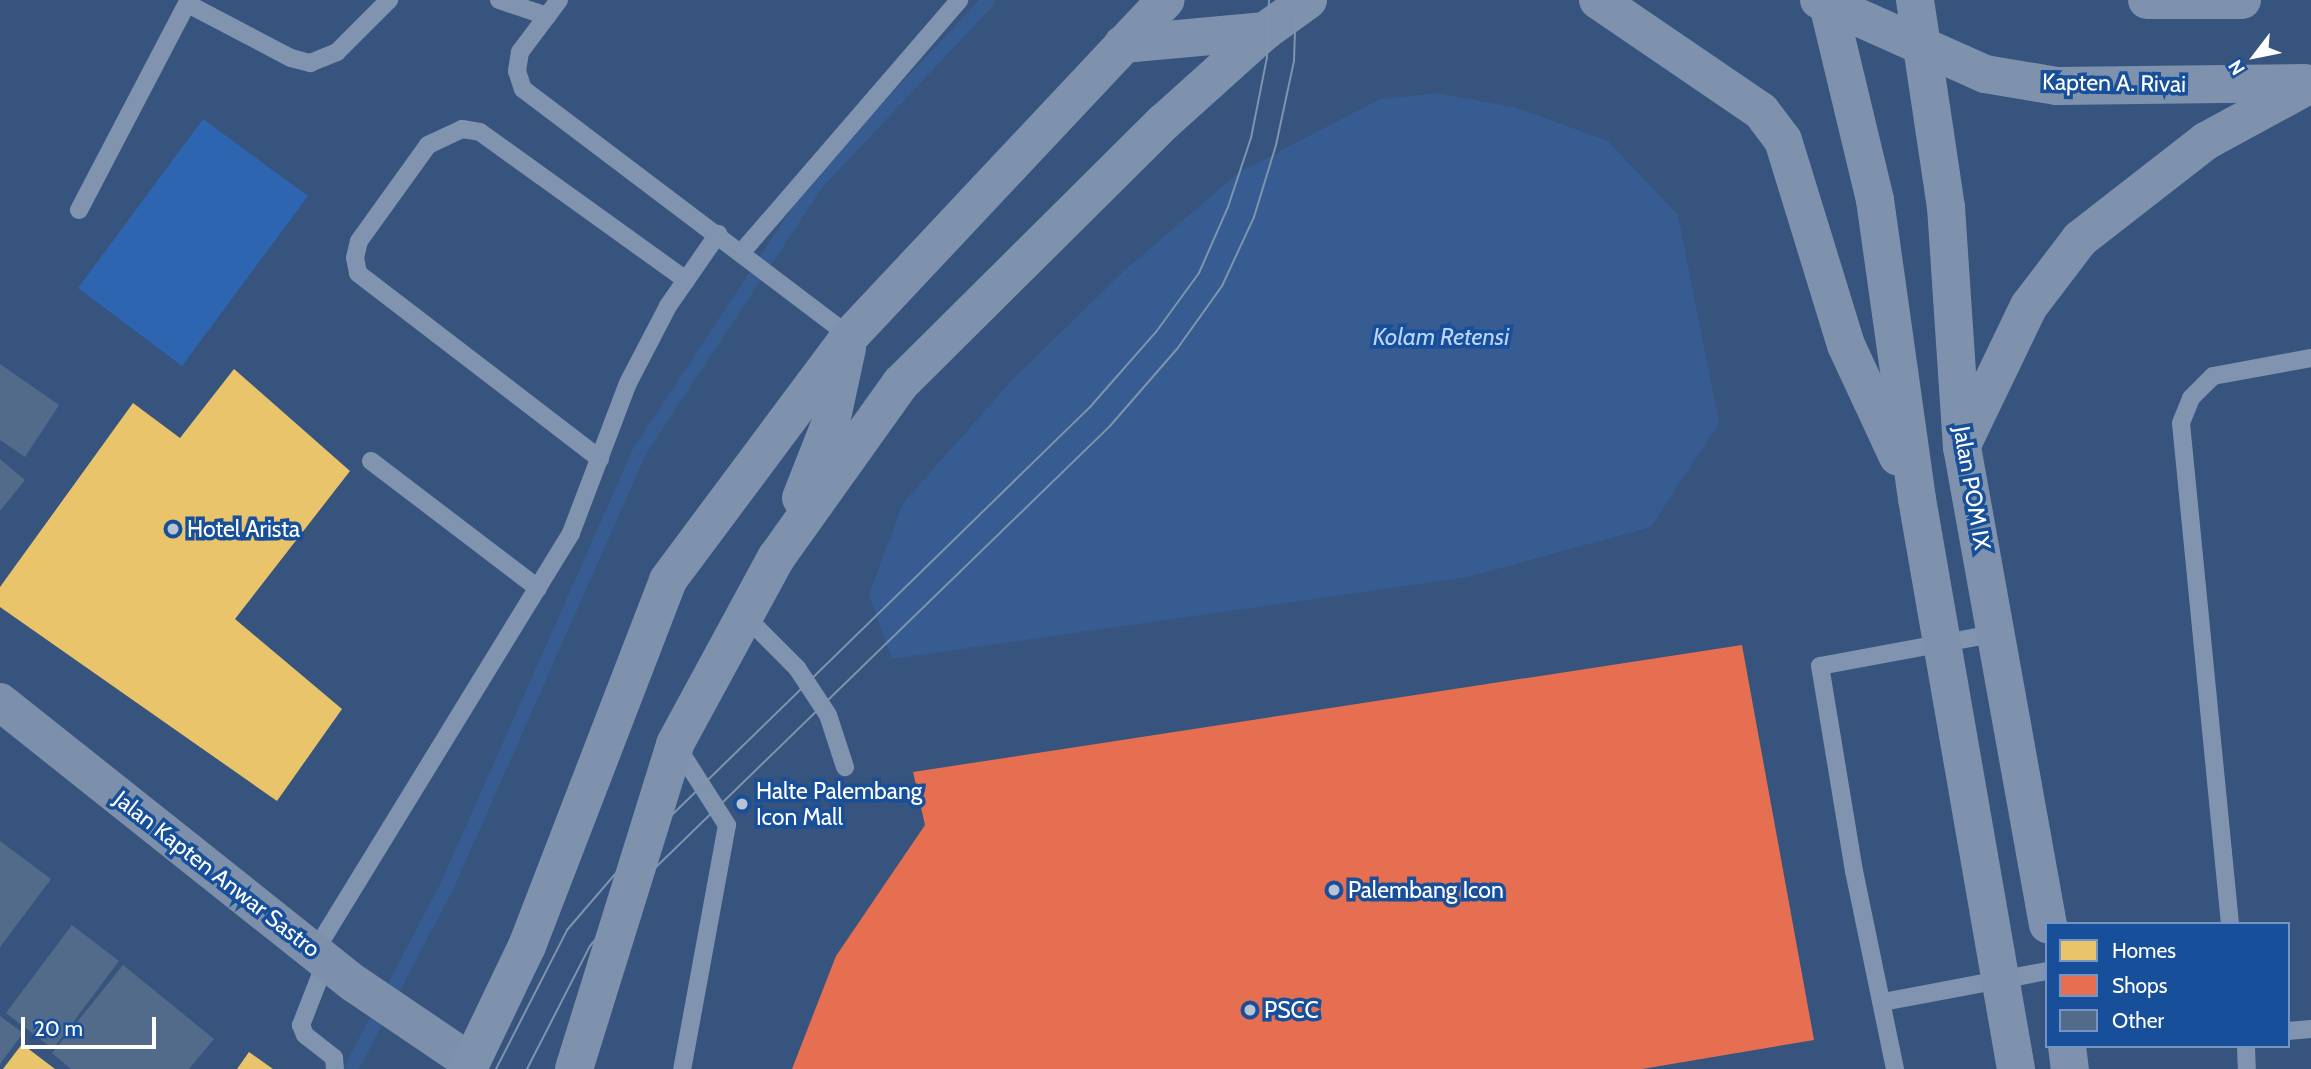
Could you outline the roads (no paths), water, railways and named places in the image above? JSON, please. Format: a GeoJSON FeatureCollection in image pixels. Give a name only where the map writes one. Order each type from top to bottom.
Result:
{"type":"FeatureCollection","features":[{"type":"Feature","properties":{"kind":"main road"},"geometry":{"type":"LineString","coordinates":[[469,1065],[527,946],[668,580],[850,336],[1165,0]]}},
{"type":"Feature","properties":{"kind":"main road"},"geometry":{"type":"LineString","coordinates":[[776,558],[901,383],[1164,122],[1265,32],[1308,0]]}},
{"type":"Feature","properties":{"kind":"main road"},"geometry":{"type":"LineString","coordinates":[[1598,0],[1761,111],[1783,140],[1846,345],[1917,499]]}},
{"type":"Feature","properties":{"kind":"main road","name":"Jalan POM IX"},"geometry":{"type":"LineString","coordinates":[[1915,0],[1946,207],[1962,447],[1998,633],[2048,922]]}},
{"type":"Feature","properties":{"kind":"main road"},"geometry":{"type":"LineString","coordinates":[[2147,0],[2242,0]]}},
{"type":"Feature","properties":{"kind":"main road"},"geometry":{"type":"LineString","coordinates":[[1824,1],[1875,200],[1917,499],[2016,1069]]}},
{"type":"Feature","properties":{"kind":"main road","name":"Kapten A. Rivai"},"geometry":{"type":"LineString","coordinates":[[1824,1],[1923,49],[1985,74],[2057,86],[2311,83]]}},
{"type":"Feature","properties":{"kind":"main road"},"geometry":{"type":"LineString","coordinates":[[1124,44],[1265,32]]}},
{"type":"Feature","properties":{"kind":"main road"},"geometry":{"type":"LineString","coordinates":[[1962,447],[2029,306],[2080,239],[2206,141],[2311,83]]}},
{"type":"Feature","properties":{"kind":"main road"},"geometry":{"type":"LineString","coordinates":[[575,1069],[675,744],[776,558],[831,422],[850,336]]}},
{"type":"Feature","properties":{"kind":"main road"},"geometry":{"type":"LineString","coordinates":[[2067,1048],[2070,1069]]}},
{"type":"Feature","properties":{"kind":"street","name":"Jalan Kapten Anwar Sastro"},"geometry":{"type":"LineString","coordinates":[[0,702],[355,984],[469,1065]]}},
{"type":"Feature","properties":{"kind":"lane"},"geometry":{"type":"LineString","coordinates":[[79,210],[188,2],[291,58],[310,63],[337,52],[389,0]]}},
{"type":"Feature","properties":{"kind":"lane"},"geometry":{"type":"LineString","coordinates":[[499,0],[547,16]]}},
{"type":"Feature","properties":{"kind":"lane"},"geometry":{"type":"LineString","coordinates":[[559,0],[520,52],[517,71],[523,89],[850,336]]}},
{"type":"Feature","properties":{"kind":"lane"},"geometry":{"type":"LineString","coordinates":[[748,258],[959,0]]}},
{"type":"Feature","properties":{"kind":"lane"},"geometry":{"type":"LineString","coordinates":[[600,459],[358,272],[355,258],[359,241],[428,145],[462,130],[480,132],[686,280]]}},
{"type":"Feature","properties":{"kind":"lane"},"geometry":{"type":"LineString","coordinates":[[335,1069],[334,1058],[305,1035],[301,1025],[321,956],[571,533],[628,383],[686,280],[718,234]]}},
{"type":"Feature","properties":{"kind":"lane"},"geometry":{"type":"LineString","coordinates":[[2230,922],[2181,423],[2190,398],[2213,376],[2311,358]]}},
{"type":"Feature","properties":{"kind":"lane"},"geometry":{"type":"LineString","coordinates":[[371,461],[538,588]]}},
{"type":"Feature","properties":{"kind":"lane"},"geometry":{"type":"LineString","coordinates":[[745,616],[796,668],[828,715],[845,767]]}},
{"type":"Feature","properties":{"kind":"lane"},"geometry":{"type":"LineString","coordinates":[[1895,1069],[1854,871],[1819,666],[1998,633]]}},
{"type":"Feature","properties":{"kind":"lane"},"geometry":{"type":"LineString","coordinates":[[675,744],[727,825],[682,1069]]}},
{"type":"Feature","properties":{"kind":"lane"},"geometry":{"type":"LineString","coordinates":[[1883,1002],[2045,971]]}},
{"type":"Feature","properties":{"kind":"lane"},"geometry":{"type":"LineString","coordinates":[[2290,1031],[2311,1028]]}},
{"type":"Feature","properties":{"kind":"lane"},"geometry":{"type":"LineString","coordinates":[[2246,1048],[2247,1069]]}},
{"type":"Feature","properties":{"kind":"water","name":"Kolam Retensi"},"geometry":{"type":"Polygon","coordinates":[[[1438,93],[1517,108],[1608,141],[1678,215],[1719,423],[1651,527],[1468,577],[892,659],[869,595],[903,503],[1014,378],[1126,269],[1238,173],[1380,99],[1438,93]]]}},
{"type":"Feature","properties":{"kind":"waterway"},"geometry":{"type":"LineString","coordinates":[[351,1069],[447,886],[641,449],[817,183],[989,0]]}},
{"type":"Feature","properties":{"kind":"tram line"},"geometry":{"type":"LineString","coordinates":[[496,1069],[567,930],[634,852],[1090,407],[1156,332],[1199,273],[1228,207],[1251,138],[1267,57],[1269,0]]}},
{"type":"Feature","properties":{"kind":"tram line"},"geometry":{"type":"LineString","coordinates":[[527,1069],[590,946],[653,870],[1110,426],[1177,349],[1222,286],[1254,217],[1276,145],[1294,61],[1296,0]]}},
{"type":"Feature","properties":{"kind":"place","name":"Hotel Arista"},"geometry":{"type":"Point","coordinates":[173,529]}},
{"type":"Feature","properties":{"kind":"place","name":"Halte Palembang Icon Mall"},"geometry":{"type":"Point","coordinates":[742,804]}},
{"type":"Feature","properties":{"kind":"place","name":"Palembang Icon"},"geometry":{"type":"Point","coordinates":[1334,890]}},
{"type":"Feature","properties":{"kind":"place","name":"PSCC"},"geometry":{"type":"Point","coordinates":[1250,1010]}}]}
